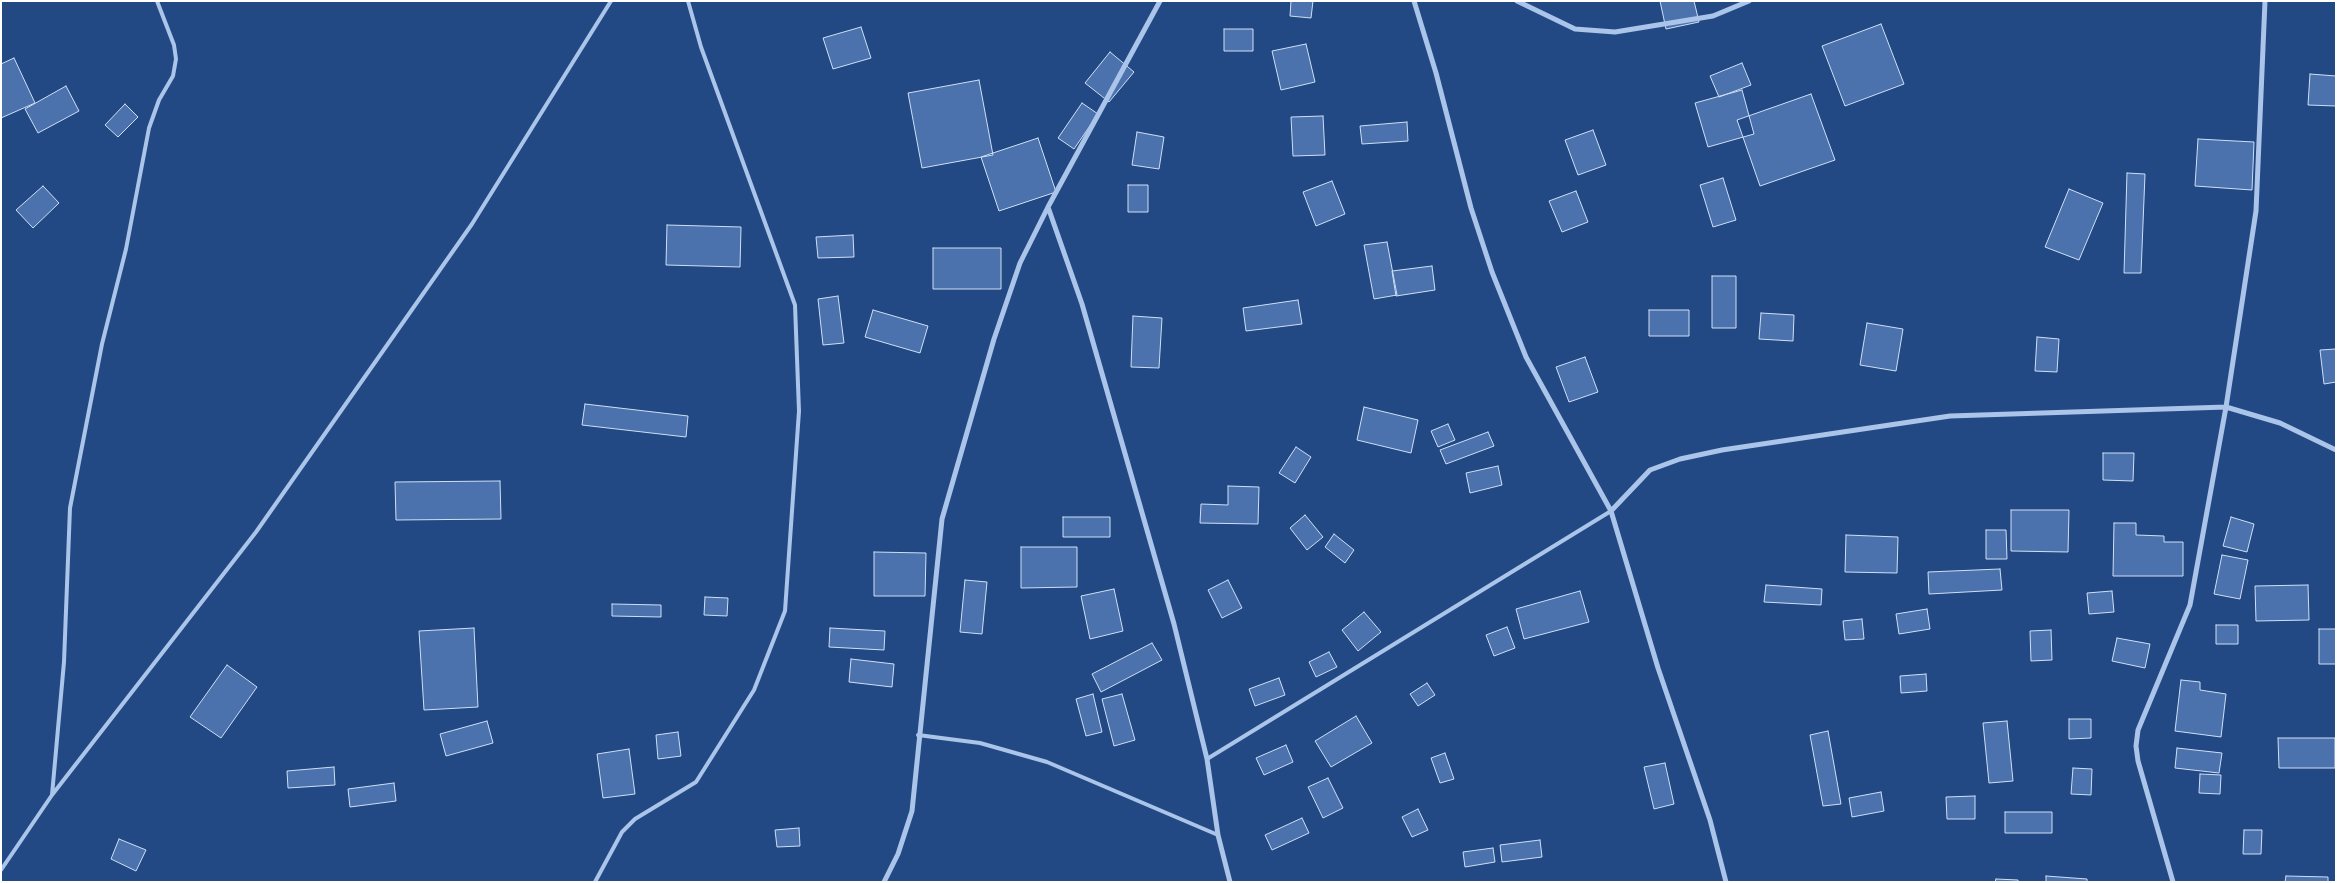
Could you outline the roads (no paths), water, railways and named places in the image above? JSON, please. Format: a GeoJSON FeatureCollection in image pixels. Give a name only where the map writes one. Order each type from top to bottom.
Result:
{"type":"FeatureCollection","features":[{"type":"Feature","properties":{"kind":"street"},"geometry":{"type":"LineString","coordinates":[[884,882],[898,854],[912,812],[918,735],[942,519],[994,339],[1020,263],[1048,207],[1160,1]]}},
{"type":"Feature","properties":{"kind":"street"},"geometry":{"type":"LineString","coordinates":[[1414,1],[1436,73],[1471,208],[1492,272],[1526,357],[1610,511],[1658,668],[1710,820],[1726,882]]}},
{"type":"Feature","properties":{"kind":"street"},"geometry":{"type":"LineString","coordinates":[[1517,1],[1575,29],[1615,32],[1713,16],[1749,1]]}},
{"type":"Feature","properties":{"kind":"street"},"geometry":{"type":"LineString","coordinates":[[2173,882],[2138,761],[2136,746],[2138,730],[2190,606],[2226,407],[2256,211],[2265,1]]}},
{"type":"Feature","properties":{"kind":"street"},"geometry":{"type":"LineString","coordinates":[[1048,207],[1082,304],[1174,624],[1207,759],[1218,835],[1230,882]]}},
{"type":"Feature","properties":{"kind":"street"},"geometry":{"type":"LineString","coordinates":[[1610,511],[1650,470],[1680,459],[1722,450],[1950,416],[2226,407],[2280,423],[2336,450]]}},
{"type":"Feature","properties":{"kind":"lane"},"geometry":{"type":"LineString","coordinates":[[52,795],[64,662],[70,508],[102,344],[126,249],[149,128],[159,100],[173,76],[176,59],[174,45],[157,1]]}},
{"type":"Feature","properties":{"kind":"lane"},"geometry":{"type":"LineString","coordinates":[[1,870],[52,795],[256,532],[472,224],[611,1]]}},
{"type":"Feature","properties":{"kind":"lane"},"geometry":{"type":"LineString","coordinates":[[595,882],[622,832],[635,819],[696,782],[754,690],[785,611],[799,411],[795,305],[705,56],[688,1]]}},
{"type":"Feature","properties":{"kind":"lane"},"geometry":{"type":"LineString","coordinates":[[1207,759],[1610,511]]}},
{"type":"Feature","properties":{"kind":"lane"},"geometry":{"type":"LineString","coordinates":[[918,735],[980,743],[1047,762],[1218,835]]}}]}
